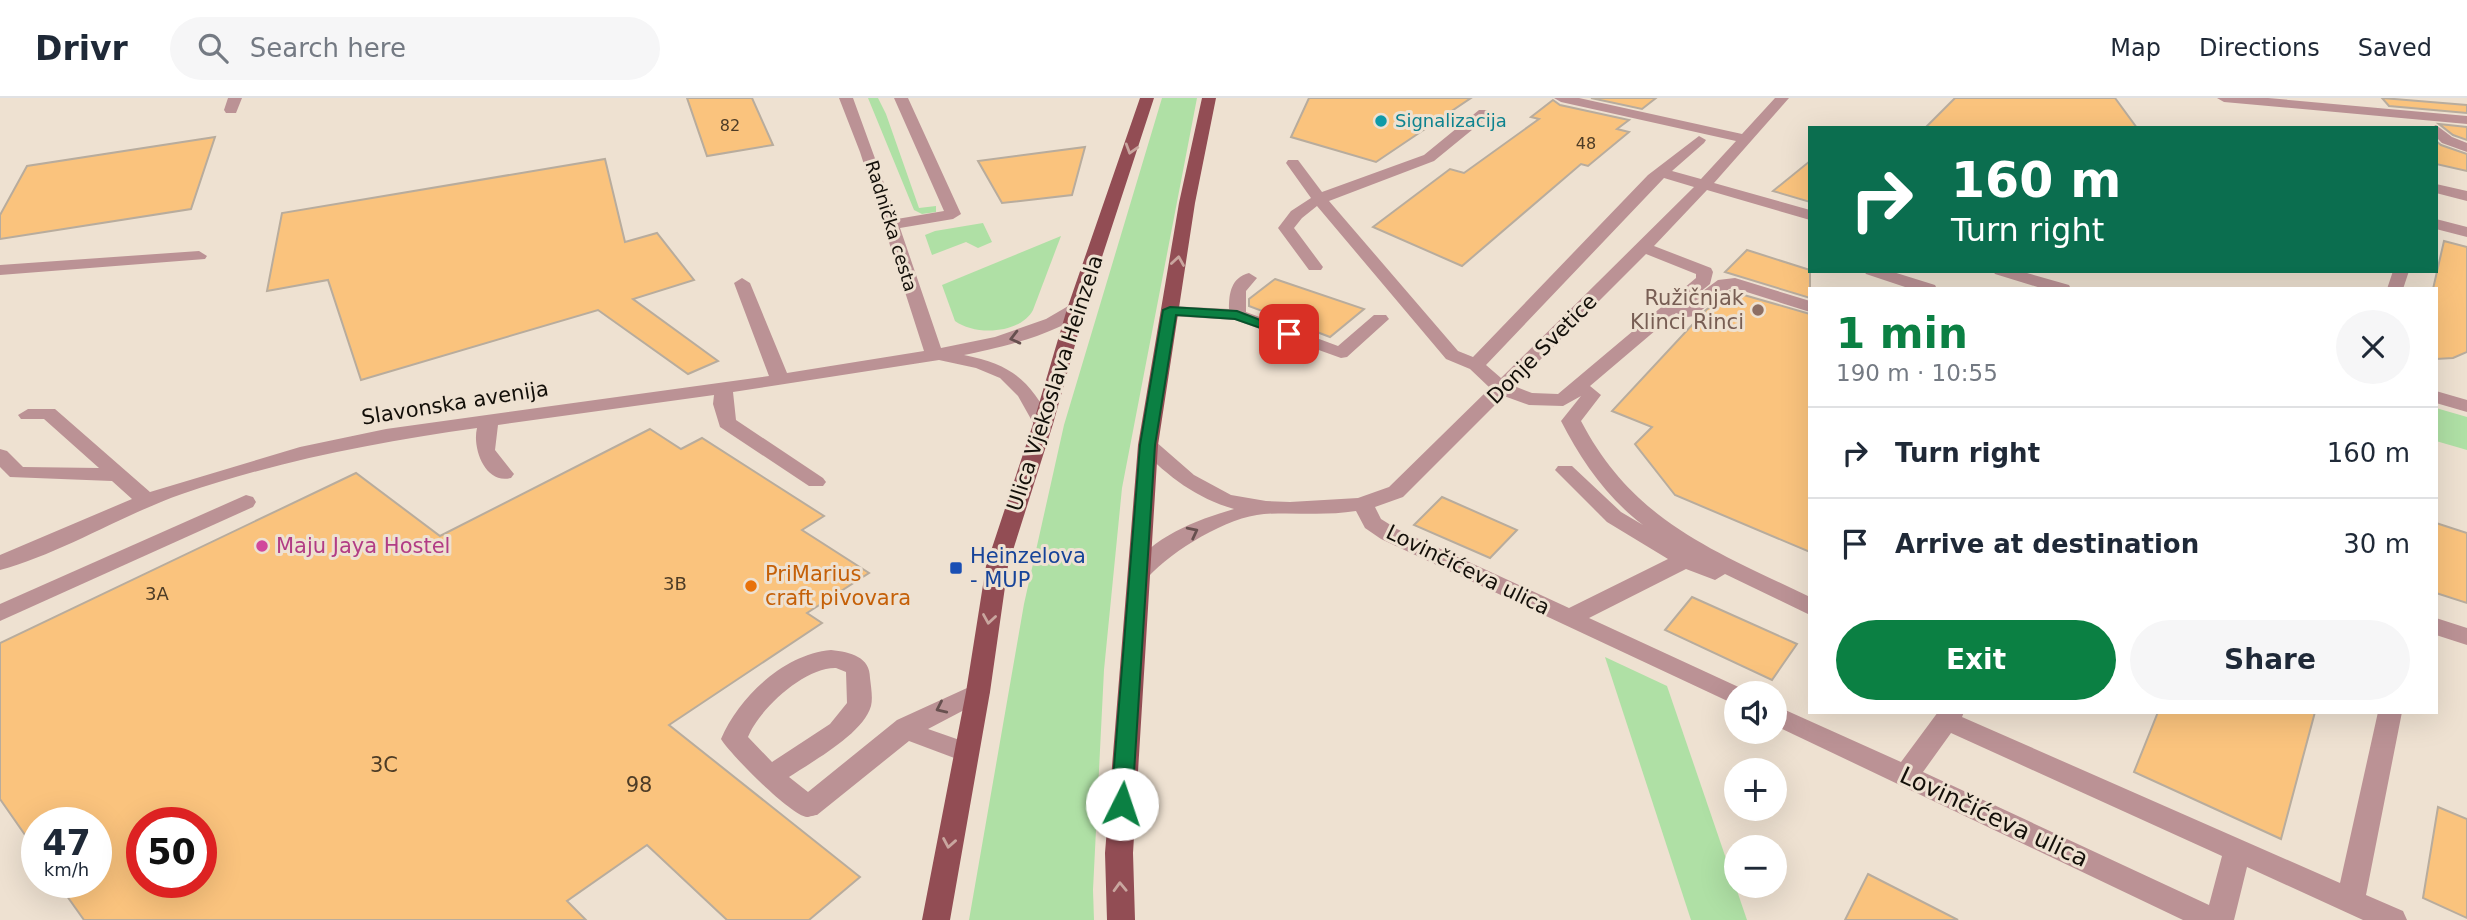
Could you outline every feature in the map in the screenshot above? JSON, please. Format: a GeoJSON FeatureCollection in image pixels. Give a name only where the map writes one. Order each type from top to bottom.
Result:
{"type":"FeatureCollection","features":[{"type":"Feature","properties":{"kind":"main road","name":"Ulica Vjekoslava Heinzela"},"geometry":{"type":"LineString","coordinates":[[936,920],[978,692],[997,566],[1043,424],[1076,309],[1147,98]]}},
{"type":"Feature","properties":{"kind":"main road"},"geometry":{"type":"LineString","coordinates":[[1121,920],[1119,853],[1148,445],[1187,202],[1209,98]]}},
{"type":"Feature","properties":{"kind":"street","name":"Radnička cesta"},"geometry":{"type":"LineString","coordinates":[[846,98],[867,152],[934,355]]}},
{"type":"Feature","properties":{"kind":"street"},"geometry":{"type":"LineString","coordinates":[[890,225],[953,214],[901,98]]}},
{"type":"Feature","properties":{"kind":"street"},"geometry":{"type":"LineString","coordinates":[[1561,98],[1746,139]]}},
{"type":"Feature","properties":{"kind":"street","name":"Donje Svetice"},"geometry":{"type":"LineString","coordinates":[[1256,509],[1363,504],[1381,499],[1407,484],[1644,248],[1705,185],[1782,98]]}},
{"type":"Feature","properties":{"kind":"street"},"geometry":{"type":"LineString","coordinates":[[2224,98],[2287,101],[2467,120]]}},
{"type":"Feature","properties":{"kind":"street"},"geometry":{"type":"LineString","coordinates":[[2437,105],[2452,118]]}},
{"type":"Feature","properties":{"kind":"street"},"geometry":{"type":"LineString","coordinates":[[1315,267],[1286,228],[1292,216],[1320,200],[1431,157],[1483,113]]}},
{"type":"Feature","properties":{"kind":"street"},"geometry":{"type":"LineString","coordinates":[[2424,116],[2433,126]]}},
{"type":"Feature","properties":{"kind":"street"},"geometry":{"type":"LineString","coordinates":[[2438,131],[2447,140],[2467,148]]}},
{"type":"Feature","properties":{"kind":"street"},"geometry":{"type":"LineString","coordinates":[[1476,365],[1653,178],[1699,139]]}},
{"type":"Feature","properties":{"kind":"street"},"geometry":{"type":"LineString","coordinates":[[1293,163],[1320,200],[1452,355],[1476,365],[1501,388],[1528,399],[1563,400],[1703,280],[1705,272],[1644,248]]}},
{"type":"Feature","properties":{"kind":"street"},"geometry":{"type":"LineString","coordinates":[[1662,173],[1808,214]]}},
{"type":"Feature","properties":{"kind":"street"},"geometry":{"type":"LineString","coordinates":[[2438,189],[2467,196]]}},
{"type":"Feature","properties":{"kind":"street"},"geometry":{"type":"LineString","coordinates":[[2438,225],[2467,232]]}},
{"type":"Feature","properties":{"kind":"street"},"geometry":{"type":"LineString","coordinates":[[0,270],[199,256]]}},
{"type":"Feature","properties":{"kind":"street"},"geometry":{"type":"LineString","coordinates":[[1878,273],[1923,287]]}},
{"type":"Feature","properties":{"kind":"street"},"geometry":{"type":"LineString","coordinates":[[2008,273],[2056,287]]}},
{"type":"Feature","properties":{"kind":"street"},"geometry":{"type":"LineString","coordinates":[[1237,315],[1238,290],[1249,278]]}},
{"type":"Feature","properties":{"kind":"street"},"geometry":{"type":"LineString","coordinates":[[743,283],[778,370],[778,380]]}},
{"type":"Feature","properties":{"kind":"street"},"geometry":{"type":"LineString","coordinates":[[1674,307],[1688,312],[1724,284],[1735,283],[1808,306]]}},
{"type":"Feature","properties":{"kind":"street","name":"Slavonska avenija"},"geometry":{"type":"LineString","coordinates":[[0,563],[146,500],[245,467],[307,451],[386,435],[778,380],[934,355],[1026,335],[1050,325],[1076,309]]}},
{"type":"Feature","properties":{"kind":"street"},"geometry":{"type":"LineString","coordinates":[[1170,310],[1237,315],[1341,353],[1380,318]]}},
{"type":"Feature","properties":{"kind":"street"},"geometry":{"type":"LineString","coordinates":[[934,355],[993,367],[1012,377],[1030,397],[1043,424]]}},
{"type":"Feature","properties":{"kind":"street"},"geometry":{"type":"LineString","coordinates":[[724,387],[723,404],[727,424],[816,482]]}},
{"type":"Feature","properties":{"kind":"street"},"geometry":{"type":"LineString","coordinates":[[1580,388],[1592,395],[1571,421],[1594,460],[1637,511],[1712,559],[1808,606]]}},
{"type":"Feature","properties":{"kind":"street"},"geometry":{"type":"LineString","coordinates":[[2438,398],[2467,406]]}},
{"type":"Feature","properties":{"kind":"street"},"geometry":{"type":"LineString","coordinates":[[28,415],[48,413],[60,421],[115,475],[146,500]]}},
{"type":"Feature","properties":{"kind":"street"},"geometry":{"type":"LineString","coordinates":[[490,420],[482,438],[487,458],[503,474]]}},
{"type":"Feature","properties":{"kind":"street"},"geometry":{"type":"LineString","coordinates":[[1148,445],[1175,472],[1208,493],[1256,509]]}},
{"type":"Feature","properties":{"kind":"street"},"geometry":{"type":"LineString","coordinates":[[0,455],[17,473],[115,475]]}},
{"type":"Feature","properties":{"kind":"street"},"geometry":{"type":"LineString","coordinates":[[1565,470],[1614,517],[1685,559],[1808,614]]}},
{"type":"Feature","properties":{"kind":"street"},"geometry":{"type":"LineString","coordinates":[[0,613],[246,502]]}},
{"type":"Feature","properties":{"kind":"street","name":"Lovinčićeva ulica"},"geometry":{"type":"LineString","coordinates":[[1363,504],[1373,523],[1389,534],[1724,690]]}},
{"type":"Feature","properties":{"kind":"street"},"geometry":{"type":"LineString","coordinates":[[1140,572],[1153,556],[1186,535],[1225,518],[1256,509]]}},
{"type":"Feature","properties":{"kind":"street"},"geometry":{"type":"LineString","coordinates":[[1570,618],[1685,559]]}},
{"type":"Feature","properties":{"kind":"street"},"geometry":{"type":"LineString","coordinates":[[2438,627],[2467,637]]}},
{"type":"Feature","properties":{"kind":"street"},"geometry":{"type":"LineString","coordinates":[[770,776],[839,731],[859,705],[861,681],[858,668],[849,661],[826,659],[799,670],[769,692],[737,726],[734,739],[770,776],[808,807],[906,727],[943,706],[978,692]]}},
{"type":"Feature","properties":{"kind":"street"},"geometry":{"type":"LineString","coordinates":[[2350,901],[2390,714]]}},
{"type":"Feature","properties":{"kind":"street"},"geometry":{"type":"LineString","coordinates":[[1906,776],[1949,716],[2393,920]]}},
{"type":"Feature","properties":{"kind":"street","name":"Lovinčićeva ulica"},"geometry":{"type":"LineString","coordinates":[[1787,720],[2213,920]]}},
{"type":"Feature","properties":{"kind":"street"},"geometry":{"type":"LineString","coordinates":[[906,727],[923,738],[965,752]]}},
{"type":"Feature","properties":{"kind":"street"},"geometry":{"type":"LineString","coordinates":[[2220,920],[2237,850]]}},
{"type":"Feature","properties":{"kind":"green space"},"geometry":{"type":"Polygon","coordinates":[[[868,98],[878,98],[886,114],[919,208],[936,206],[936,212],[922,214],[914,210],[868,98]]]}},
{"type":"Feature","properties":{"kind":"green space"},"geometry":{"type":"Polygon","coordinates":[[[1162,98],[1197,98],[1122,488],[1104,670],[1093,890],[1094,920],[969,920],[1024,604],[1064,425],[1162,98]]]}},
{"type":"Feature","properties":{"kind":"green space"},"geometry":{"type":"Polygon","coordinates":[[[983,223],[992,242],[978,248],[966,242],[932,255],[925,235],[983,223]]]}},
{"type":"Feature","properties":{"kind":"green space"},"geometry":{"type":"Polygon","coordinates":[[[1061,236],[1033,310],[1027,318],[1008,328],[997,330],[974,329],[955,321],[942,285],[1061,236]]]}},
{"type":"Feature","properties":{"kind":"green space"},"geometry":{"type":"Polygon","coordinates":[[[2438,409],[2467,417],[2467,450],[2438,442],[2438,409]]]}},
{"type":"Feature","properties":{"kind":"green space"},"geometry":{"type":"Polygon","coordinates":[[[1605,657],[1667,686],[1724,853],[1724,898],[1739,898],[1747,920],[1691,920],[1605,657]]]}},
{"type":"Feature","properties":{"kind":"building"},"geometry":{"type":"Polygon","coordinates":[[[687,98],[752,98],[773,145],[707,156],[687,98]]]}},
{"type":"Feature","properties":{"kind":"building","name":"Signalizacija"},"geometry":{"type":"Polygon","coordinates":[[[1309,98],[1471,98],[1376,162],[1291,137],[1309,98]]]}},
{"type":"Feature","properties":{"kind":"building"},"geometry":{"type":"Polygon","coordinates":[[[1591,98],[1656,98],[1642,109],[1591,98]]]}},
{"type":"Feature","properties":{"kind":"building"},"geometry":{"type":"Polygon","coordinates":[[[1955,98],[2115,98],[2136,126],[1927,126],[1955,98]]]}},
{"type":"Feature","properties":{"kind":"building"},"geometry":{"type":"Polygon","coordinates":[[[2382,98],[2467,105],[2467,113],[2389,106],[2382,98]]]}},
{"type":"Feature","properties":{"kind":"building"},"geometry":{"type":"Polygon","coordinates":[[[1553,100],[1560,105],[1629,120],[1617,129],[1629,132],[1588,166],[1581,164],[1462,266],[1373,227],[1450,169],[1464,173],[1539,119],[1531,117],[1553,100]]]}},
{"type":"Feature","properties":{"kind":"building"},"geometry":{"type":"Polygon","coordinates":[[[2439,124],[2467,127],[2467,140],[2453,135],[2439,124]]]}},
{"type":"Feature","properties":{"kind":"building"},"geometry":{"type":"Polygon","coordinates":[[[215,137],[191,209],[0,239],[0,215],[27,166],[215,137]]]}},
{"type":"Feature","properties":{"kind":"building"},"geometry":{"type":"Polygon","coordinates":[[[2438,143],[2467,154],[2467,171],[2438,164],[2438,143]]]}},
{"type":"Feature","properties":{"kind":"building"},"geometry":{"type":"Polygon","coordinates":[[[1085,147],[1072,195],[1002,203],[978,161],[1085,147]]]}},
{"type":"Feature","properties":{"kind":"building"},"geometry":{"type":"Polygon","coordinates":[[[605,159],[625,242],[657,233],[694,280],[633,299],[718,361],[688,374],[598,310],[361,380],[328,280],[267,291],[282,213],[605,159]]]}},
{"type":"Feature","properties":{"kind":"building"},"geometry":{"type":"Polygon","coordinates":[[[1808,163],[1808,201],[1773,191],[1808,163]]]}},
{"type":"Feature","properties":{"kind":"building"},"geometry":{"type":"Polygon","coordinates":[[[2444,241],[2467,247],[2467,352],[2453,358],[2438,359],[2438,287],[2433,287],[2444,241]]]}},
{"type":"Feature","properties":{"kind":"building"},"geometry":{"type":"Polygon","coordinates":[[[1747,250],[1808,269],[1808,297],[1725,272],[1747,250]]]}},
{"type":"Feature","properties":{"kind":"building"},"geometry":{"type":"Polygon","coordinates":[[[1275,279],[1364,309],[1330,337],[1249,306],[1249,299],[1275,279]]]}},
{"type":"Feature","properties":{"kind":"building"},"geometry":{"type":"Polygon","coordinates":[[[1730,291],[1808,313],[1808,551],[1675,495],[1635,444],[1652,427],[1612,411],[1706,310],[1730,291]]]}},
{"type":"Feature","properties":{"kind":"building"},"geometry":{"type":"Polygon","coordinates":[[[650,429],[681,449],[702,438],[824,516],[802,530],[869,573],[807,613],[822,623],[669,725],[860,877],[809,920],[727,920],[647,845],[567,901],[586,920],[84,920],[68,898],[112,898],[112,807],[21,807],[21,829],[0,799],[0,643],[356,473],[440,536],[650,429]]]}},
{"type":"Feature","properties":{"kind":"building"},"geometry":{"type":"Polygon","coordinates":[[[1442,497],[1517,530],[1490,558],[1414,525],[1442,497]]]}},
{"type":"Feature","properties":{"kind":"building"},"geometry":{"type":"Polygon","coordinates":[[[2438,524],[2467,533],[2467,603],[2438,594],[2438,524]]]}},
{"type":"Feature","properties":{"kind":"building"},"geometry":{"type":"Polygon","coordinates":[[[1692,597],[1797,644],[1772,680],[1665,630],[1692,597]]]}},
{"type":"Feature","properties":{"kind":"building"},"geometry":{"type":"Polygon","coordinates":[[[2157,714],[2314,714],[2281,839],[2134,772],[2157,714]]]}},
{"type":"Feature","properties":{"kind":"building"},"geometry":{"type":"Polygon","coordinates":[[[2438,807],[2467,819],[2467,918],[2423,898],[2438,807]]]}},
{"type":"Feature","properties":{"kind":"building"},"geometry":{"type":"Polygon","coordinates":[[[1868,874],[1958,920],[1845,920],[1868,874]]]}},
{"type":"Feature","properties":{"kind":"place","name":"Signalizacija"},"geometry":{"type":"Point","coordinates":[1381,121]}},
{"type":"Feature","properties":{"kind":"place","name":"Ružičnjak Klinci Rinci"},"geometry":{"type":"Point","coordinates":[1758,310]}},
{"type":"Feature","properties":{"kind":"place","name":"Maju Jaya Hostel"},"geometry":{"type":"Point","coordinates":[262,546]}},
{"type":"Feature","properties":{"kind":"place","name":"Heinzelova - MUP"},"geometry":{"type":"Point","coordinates":[956,568]}},
{"type":"Feature","properties":{"kind":"place","name":"PriMarius craft pivovara"},"geometry":{"type":"Point","coordinates":[751,586]}},
{"type":"Feature","properties":{"kind":"route"},"geometry":{"type":"LineString","coordinates":[[1122,804],[1148,445],[1170,310],[1237,315],[1289,334]]}}]}
